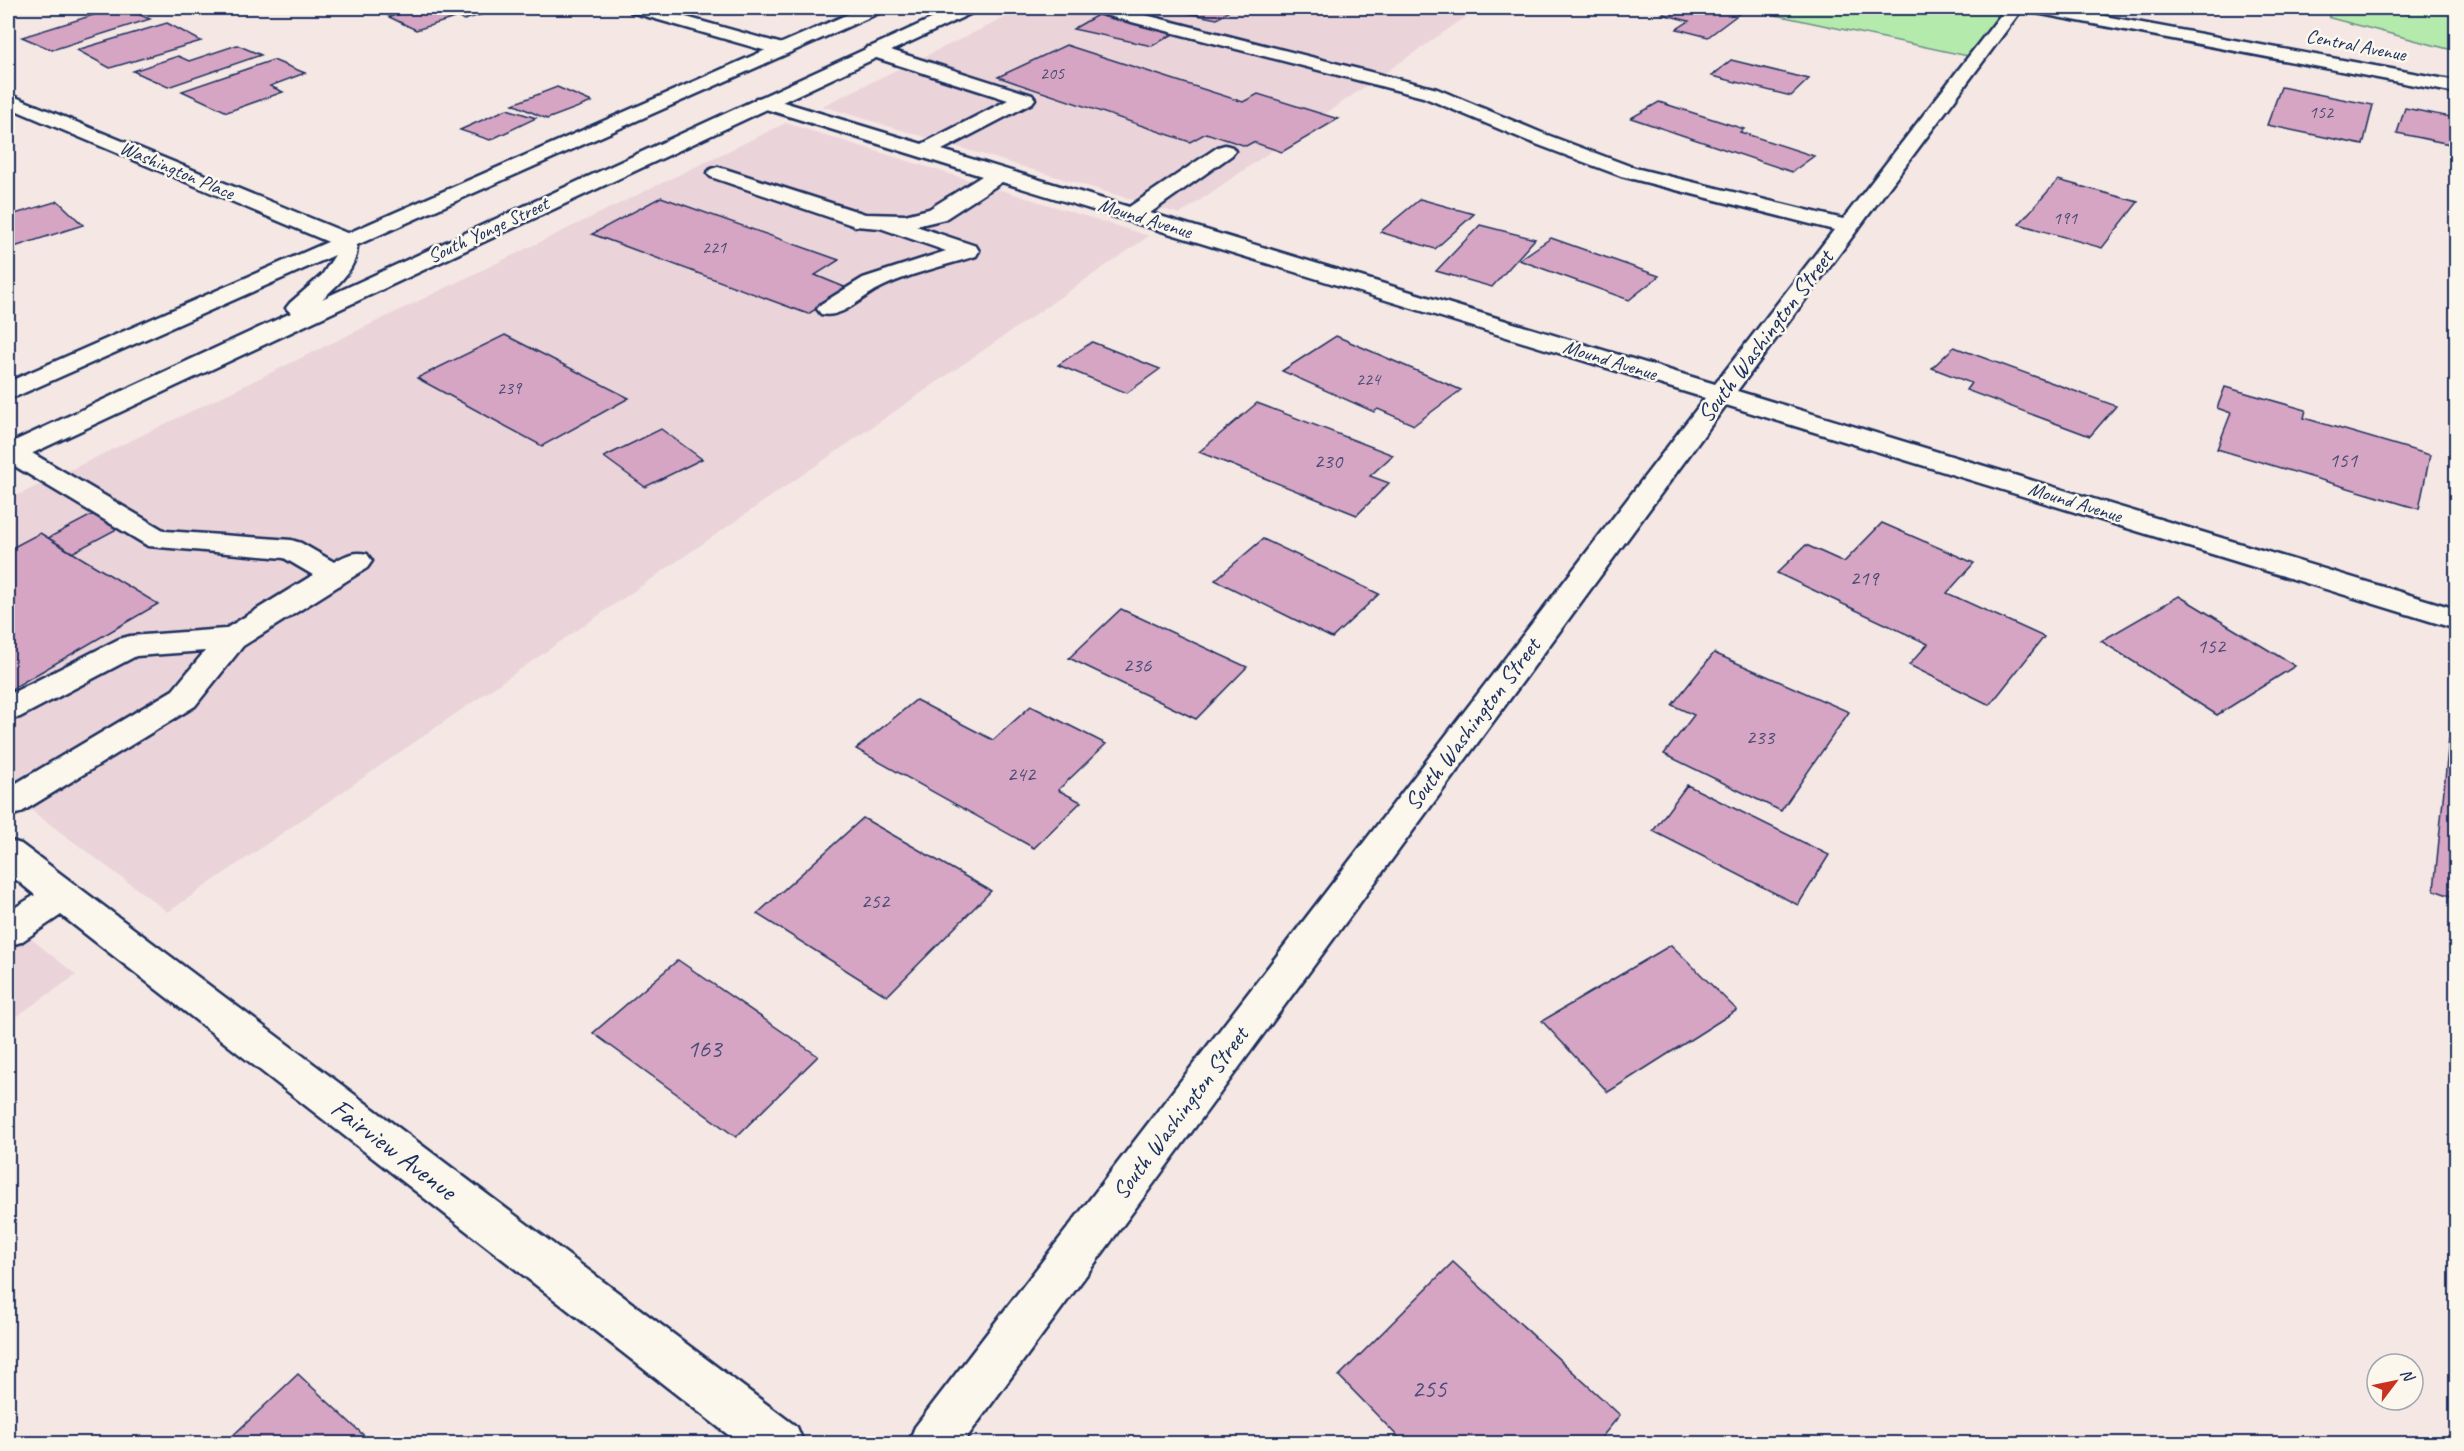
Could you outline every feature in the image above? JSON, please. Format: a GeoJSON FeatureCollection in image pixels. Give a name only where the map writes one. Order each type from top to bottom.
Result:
{"type":"FeatureCollection","features":[{"type":"Feature","properties":{"kind":"street"},"geometry":{"type":"LineString","coordinates":[[637,8],[780,49]]}},
{"type":"Feature","properties":{"kind":"street","name":"South Yonge Street"},"geometry":{"type":"LineString","coordinates":[[8,391],[875,8]]}},
{"type":"Feature","properties":{"kind":"street","name":"South Yonge Street"},"geometry":{"type":"LineString","coordinates":[[9,453],[968,8]]}},
{"type":"Feature","properties":{"kind":"street"},"geometry":{"type":"LineString","coordinates":[[1099,8],[1430,93],[1535,137],[1628,172],[1847,227]]}},
{"type":"Feature","properties":{"kind":"street","name":"South Washington Street"},"geometry":{"type":"LineString","coordinates":[[932,1443],[1847,227],[2015,8]]}},
{"type":"Feature","properties":{"kind":"street","name":"Central Avenue"},"geometry":{"type":"LineString","coordinates":[[2036,8],[2457,87]]}},
{"type":"Feature","properties":{"kind":"street"},"geometry":{"type":"LineString","coordinates":[[874,51],[1024,99],[924,151]]}},
{"type":"Feature","properties":{"kind":"street","name":"Washington Place"},"geometry":{"type":"LineString","coordinates":[[8,100],[346,241]]}},
{"type":"Feature","properties":{"kind":"street","name":"Mound Avenue"},"geometry":{"type":"LineString","coordinates":[[763,102],[2457,619]]}},
{"type":"Feature","properties":{"kind":"street"},"geometry":{"type":"LineString","coordinates":[[1132,215],[1225,151]]}},
{"type":"Feature","properties":{"kind":"street"},"geometry":{"type":"LineString","coordinates":[[717,173],[862,221],[905,222],[937,214],[999,174]]}},
{"type":"Feature","properties":{"kind":"street"},"geometry":{"type":"LineString","coordinates":[[829,309],[871,283],[968,251],[879,221]]}},
{"type":"Feature","properties":{"kind":"street"},"geometry":{"type":"LineString","coordinates":[[274,330],[330,280],[346,256],[346,241]]}},
{"type":"Feature","properties":{"kind":"street"},"geometry":{"type":"LineString","coordinates":[[8,804],[184,698],[232,639],[346,568],[291,549],[158,540],[9,453]]}},
{"type":"Feature","properties":{"kind":"street"},"geometry":{"type":"LineString","coordinates":[[8,709],[130,646],[232,639]]}},
{"type":"Feature","properties":{"kind":"street","name":"Fairview Avenue"},"geometry":{"type":"LineString","coordinates":[[8,854],[780,1443]]}},
{"type":"Feature","properties":{"kind":"street"},"geometry":{"type":"LineString","coordinates":[[8,932],[62,896]]}},
{"type":"Feature","properties":{"kind":"shaded area"},"geometry":{"type":"Polygon","coordinates":[[[1025,8],[1479,8],[1180,214],[822,106],[1025,8]]]}},
{"type":"Feature","properties":{"kind":"shaded area"},"geometry":{"type":"Polygon","coordinates":[[[786,123],[1149,236],[168,912],[8,793],[8,500],[786,123]]]}},
{"type":"Feature","properties":{"kind":"shaded area"},"geometry":{"type":"Polygon","coordinates":[[[8,920],[76,975],[8,1022],[8,920]]]}},
{"type":"Feature","properties":{"kind":"green space"},"geometry":{"type":"Polygon","coordinates":[[[1743,8],[2015,8],[1977,58],[1743,8]]]}},
{"type":"Feature","properties":{"kind":"green space"},"geometry":{"type":"Polygon","coordinates":[[[2327,8],[2456,8],[2456,51],[2330,18],[2327,8]]]}},
{"type":"Feature","properties":{"kind":"building"},"geometry":{"type":"Polygon","coordinates":[[[36,8],[71,8],[53,13],[36,8]]]}},
{"type":"Feature","properties":{"kind":"building"},"geometry":{"type":"Polygon","coordinates":[[[122,8],[150,19],[52,50],[22,37],[122,8]]]}},
{"type":"Feature","properties":{"kind":"building"},"geometry":{"type":"Polygon","coordinates":[[[420,8],[503,8],[464,20],[458,17],[416,30],[389,17],[420,8]]]}},
{"type":"Feature","properties":{"kind":"building"},"geometry":{"type":"Polygon","coordinates":[[[1162,8],[1233,8],[1217,19],[1162,8]]]}},
{"type":"Feature","properties":{"kind":"building"},"geometry":{"type":"Polygon","coordinates":[[[1671,8],[1744,10],[1708,37],[1677,29],[1689,21],[1662,14],[1671,8]]]}},
{"type":"Feature","properties":{"kind":"building"},"geometry":{"type":"Polygon","coordinates":[[[1101,13],[1177,32],[1152,46],[1073,29],[1101,13]]]}},
{"type":"Feature","properties":{"kind":"building"},"geometry":{"type":"Polygon","coordinates":[[[167,23],[201,41],[110,68],[77,50],[167,23]]]}},
{"type":"Feature","properties":{"kind":"building"},"geometry":{"type":"Polygon","coordinates":[[[237,45],[261,55],[168,87],[133,71],[178,56],[189,61],[237,45]]]}},
{"type":"Feature","properties":{"kind":"building"},"geometry":{"type":"Polygon","coordinates":[[[1066,45],[1243,102],[1258,94],[1338,119],[1282,152],[1253,142],[1246,146],[1206,133],[1190,142],[998,77],[1066,45]]]}},
{"type":"Feature","properties":{"kind":"building"},"geometry":{"type":"Polygon","coordinates":[[[273,60],[305,73],[270,86],[283,92],[227,112],[182,91],[273,60]]]}},
{"type":"Feature","properties":{"kind":"building"},"geometry":{"type":"Polygon","coordinates":[[[1731,60],[1809,79],[1791,96],[1712,76],[1731,60]]]}},
{"type":"Feature","properties":{"kind":"building"},"geometry":{"type":"Polygon","coordinates":[[[557,87],[592,102],[547,119],[513,104],[557,87]]]}},
{"type":"Feature","properties":{"kind":"building"},"geometry":{"type":"Polygon","coordinates":[[[2281,87],[2373,105],[2363,145],[2267,125],[2281,87]]]}},
{"type":"Feature","properties":{"kind":"building"},"geometry":{"type":"Polygon","coordinates":[[[1659,102],[1744,129],[1740,132],[1814,156],[1792,172],[1631,118],[1659,102]]]}},
{"type":"Feature","properties":{"kind":"building"},"geometry":{"type":"Polygon","coordinates":[[[2405,108],[2456,118],[2456,137],[2452,136],[2450,144],[2397,133],[2405,108]]]}},
{"type":"Feature","properties":{"kind":"building"},"geometry":{"type":"Polygon","coordinates":[[[507,109],[536,118],[490,140],[460,130],[507,109]]]}},
{"type":"Feature","properties":{"kind":"building"},"geometry":{"type":"Polygon","coordinates":[[[2058,180],[2138,202],[2102,248],[2019,224],[2058,180]]]}},
{"type":"Feature","properties":{"kind":"building"},"geometry":{"type":"Polygon","coordinates":[[[661,197],[839,260],[815,275],[849,289],[808,314],[592,234],[661,197]]]}},
{"type":"Feature","properties":{"kind":"building"},"geometry":{"type":"Polygon","coordinates":[[[1420,199],[1474,214],[1435,249],[1380,232],[1420,199]]]}},
{"type":"Feature","properties":{"kind":"building"},"geometry":{"type":"Polygon","coordinates":[[[58,201],[83,225],[8,249],[8,216],[58,201]]]}},
{"type":"Feature","properties":{"kind":"building"},"geometry":{"type":"Polygon","coordinates":[[[1480,225],[1535,239],[1492,287],[1436,271],[1480,225]]]}},
{"type":"Feature","properties":{"kind":"building"},"geometry":{"type":"Polygon","coordinates":[[[1551,238],[1659,276],[1629,300],[1519,260],[1551,238]]]}},
{"type":"Feature","properties":{"kind":"building"},"geometry":{"type":"Polygon","coordinates":[[[505,335],[629,398],[542,446],[417,378],[505,335]]]}},
{"type":"Feature","properties":{"kind":"building"},"geometry":{"type":"Polygon","coordinates":[[[1336,336],[1461,390],[1414,425],[1378,409],[1374,412],[1282,371],[1336,336]]]}},
{"type":"Feature","properties":{"kind":"building"},"geometry":{"type":"Polygon","coordinates":[[[1092,342],[1160,369],[1127,393],[1058,365],[1092,342]]]}},
{"type":"Feature","properties":{"kind":"building"},"geometry":{"type":"Polygon","coordinates":[[[1954,347],[2116,406],[2090,436],[1966,390],[1971,383],[1932,368],[1954,347]]]}},
{"type":"Feature","properties":{"kind":"building"},"geometry":{"type":"Polygon","coordinates":[[[2225,387],[2306,410],[2304,418],[2430,455],[2419,509],[2217,449],[2231,413],[2217,408],[2225,387]]]}},
{"type":"Feature","properties":{"kind":"building"},"geometry":{"type":"Polygon","coordinates":[[[1257,403],[1393,455],[1370,476],[1389,483],[1357,515],[1199,452],[1257,403]]]}},
{"type":"Feature","properties":{"kind":"building"},"geometry":{"type":"Polygon","coordinates":[[[661,429],[702,459],[645,487],[604,457],[661,429]]]}},
{"type":"Feature","properties":{"kind":"building"},"geometry":{"type":"Polygon","coordinates":[[[105,508],[128,523],[72,553],[48,538],[105,508]]]}},
{"type":"Feature","properties":{"kind":"building"},"geometry":{"type":"Polygon","coordinates":[[[1882,523],[1974,563],[1947,593],[2044,637],[1990,705],[1909,665],[1928,644],[1777,573],[1806,545],[1844,562],[1882,523]]]}},
{"type":"Feature","properties":{"kind":"building"},"geometry":{"type":"Polygon","coordinates":[[[40,533],[158,604],[8,691],[8,550],[40,533]]]}},
{"type":"Feature","properties":{"kind":"building"},"geometry":{"type":"Polygon","coordinates":[[[1263,539],[1379,594],[1332,638],[1215,580],[1263,539]]]}},
{"type":"Feature","properties":{"kind":"building"},"geometry":{"type":"Polygon","coordinates":[[[2179,596],[2295,666],[2217,715],[2101,641],[2179,596]]]}},
{"type":"Feature","properties":{"kind":"building"},"geometry":{"type":"Polygon","coordinates":[[[1121,609],[1247,667],[1196,719],[1069,658],[1121,609]]]}},
{"type":"Feature","properties":{"kind":"building"},"geometry":{"type":"Polygon","coordinates":[[[1714,653],[1849,712],[1781,811],[1664,754],[1694,715],[1672,705],[1714,653]]]}},
{"type":"Feature","properties":{"kind":"building"},"geometry":{"type":"Polygon","coordinates":[[[916,700],[993,740],[1031,706],[1106,744],[1058,790],[1081,802],[1034,848],[856,749],[916,700]]]}},
{"type":"Feature","properties":{"kind":"building"},"geometry":{"type":"Polygon","coordinates":[[[2449,739],[2456,741],[2456,898],[2434,890],[2449,739]]]}},
{"type":"Feature","properties":{"kind":"building"},"geometry":{"type":"Polygon","coordinates":[[[1687,785],[1829,855],[1798,905],[1653,831],[1687,785]]]}},
{"type":"Feature","properties":{"kind":"building"},"geometry":{"type":"Polygon","coordinates":[[[863,818],[991,891],[887,996],[757,914],[863,818]]]}},
{"type":"Feature","properties":{"kind":"building"},"geometry":{"type":"Polygon","coordinates":[[[1671,945],[1737,1010],[1608,1092],[1542,1021],[1671,945]]]}},
{"type":"Feature","properties":{"kind":"building"},"geometry":{"type":"Polygon","coordinates":[[[678,960],[818,1056],[736,1137],[593,1033],[678,960]]]}},
{"type":"Feature","properties":{"kind":"building"},"geometry":{"type":"Polygon","coordinates":[[[1453,1262],[1620,1415],[1596,1444],[1405,1444],[1339,1376],[1453,1262]]]}},
{"type":"Feature","properties":{"kind":"building"},"geometry":{"type":"Polygon","coordinates":[[[298,1374],[373,1444],[224,1444],[298,1374]]]}}]}
